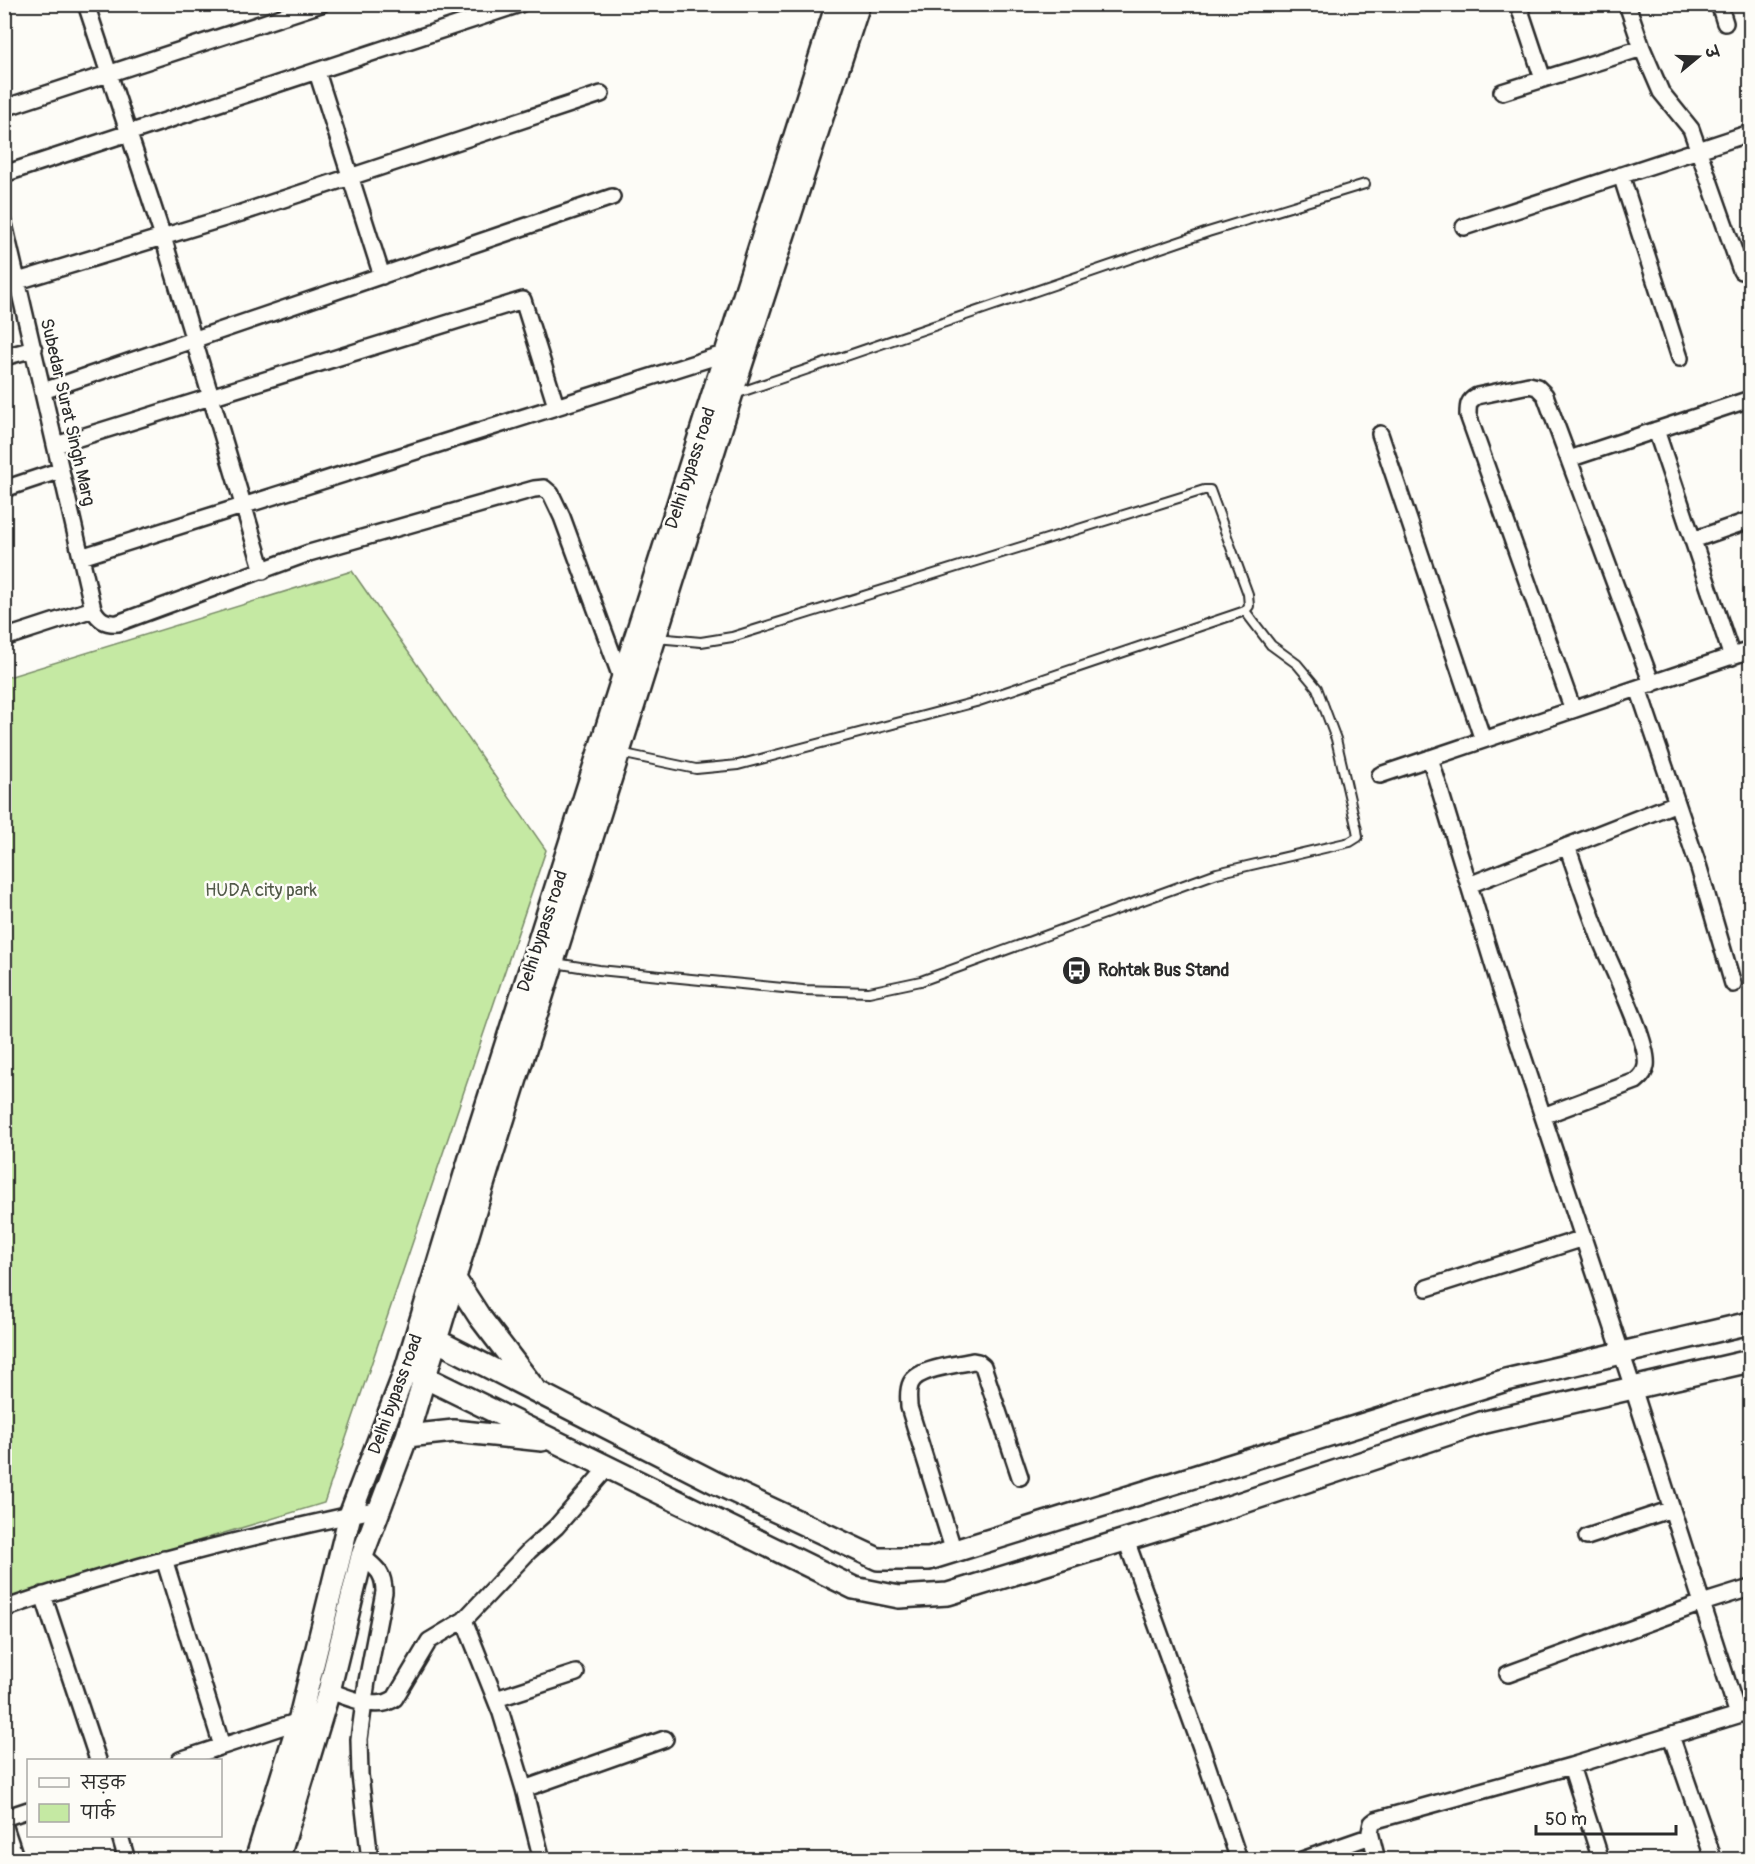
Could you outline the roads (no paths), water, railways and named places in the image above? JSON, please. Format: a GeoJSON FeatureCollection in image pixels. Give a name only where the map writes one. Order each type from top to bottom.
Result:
{"type":"FeatureCollection","features":[{"type":"Feature","properties":{"kind":"main road","name":"Delhi bypass road"},"geometry":{"type":"LineString","coordinates":[[278,1860],[329,1691],[362,1556],[407,1436],[416,1373],[532,962],[610,749],[646,635],[711,401],[837,4]]}},
{"type":"Feature","properties":{"kind":"main road","name":"Delhi bypass road"},"geometry":{"type":"LineString","coordinates":[[427,1335],[455,1279],[554,963],[610,749],[622,680],[646,635],[731,396],[859,4]]}},
{"type":"Feature","properties":{"kind":"main road"},"geometry":{"type":"LineString","coordinates":[[455,1279],[479,1316],[537,1392]]}},
{"type":"Feature","properties":{"kind":"main road"},"geometry":{"type":"LineString","coordinates":[[427,1335],[716,1483],[878,1560],[929,1559],[1506,1380],[1750,1323]]}},
{"type":"Feature","properties":{"kind":"main road"},"geometry":{"type":"LineString","coordinates":[[416,1373],[854,1588],[899,1597],[948,1594],[1126,1540],[1481,1423],[1750,1361]]}},
{"type":"Feature","properties":{"kind":"main road","name":"Delhi bypass road"},"geometry":{"type":"LineString","coordinates":[[256,1860],[299,1721],[350,1515],[416,1373]]}},
{"type":"Feature","properties":{"kind":"main road"},"geometry":{"type":"LineString","coordinates":[[407,1436],[454,1431],[555,1441]]}},
{"type":"Feature","properties":{"kind":"street"},"geometry":{"type":"LineString","coordinates":[[86,4],[163,237],[263,571]]}},
{"type":"Feature","properties":{"kind":"street"},"geometry":{"type":"LineString","coordinates":[[4,108],[109,74],[290,9],[321,4]]}},
{"type":"Feature","properties":{"kind":"street"},"geometry":{"type":"LineString","coordinates":[[4,174],[520,4]]}},
{"type":"Feature","properties":{"kind":"street"},"geometry":{"type":"LineString","coordinates":[[1518,4],[1543,79]]}},
{"type":"Feature","properties":{"kind":"street"},"geometry":{"type":"LineString","coordinates":[[1627,4],[1642,48],[1662,92],[1684,118],[1700,149],[1741,271]]}},
{"type":"Feature","properties":{"kind":"street"},"geometry":{"type":"LineString","coordinates":[[1719,4],[1725,22]]}},
{"type":"Feature","properties":{"kind":"street"},"geometry":{"type":"LineString","coordinates":[[1502,92],[1642,48]]}},
{"type":"Feature","properties":{"kind":"street"},"geometry":{"type":"LineString","coordinates":[[317,72],[382,276]]}},
{"type":"Feature","properties":{"kind":"street"},"geometry":{"type":"LineString","coordinates":[[18,281],[241,213],[601,94]]}},
{"type":"Feature","properties":{"kind":"street"},"geometry":{"type":"LineString","coordinates":[[1464,227],[1750,133]]}},
{"type":"Feature","properties":{"kind":"street"},"geometry":{"type":"LineString","coordinates":[[1621,175],[1680,358]]}},
{"type":"Feature","properties":{"kind":"street"},"geometry":{"type":"LineString","coordinates":[[44,391],[612,197]]}},
{"type":"Feature","properties":{"kind":"street","name":"Subedar Surat Singh Marg"},"geometry":{"type":"LineString","coordinates":[[4,224],[93,609]]}},
{"type":"Feature","properties":{"kind":"street"},"geometry":{"type":"LineString","coordinates":[[56,445],[523,300],[556,406]]}},
{"type":"Feature","properties":{"kind":"street"},"geometry":{"type":"LineString","coordinates":[[81,557],[748,346]]}},
{"type":"Feature","properties":{"kind":"street"},"geometry":{"type":"LineString","coordinates":[[4,357],[34,349]]}},
{"type":"Feature","properties":{"kind":"street"},"geometry":{"type":"LineString","coordinates":[[1573,710],[1468,415],[1470,400],[1520,386],[1537,387],[1545,395],[1569,459],[1645,686],[1677,803],[1700,868],[1733,984]]}},
{"type":"Feature","properties":{"kind":"street"},"geometry":{"type":"LineString","coordinates":[[1569,459],[1750,399]]}},
{"type":"Feature","properties":{"kind":"street"},"geometry":{"type":"LineString","coordinates":[[1656,430],[1732,657]]}},
{"type":"Feature","properties":{"kind":"street"},"geometry":{"type":"LineString","coordinates":[[1380,435],[1483,740]]}},
{"type":"Feature","properties":{"kind":"street"},"geometry":{"type":"LineString","coordinates":[[4,489],[62,470]]}},
{"type":"Feature","properties":{"kind":"street"},"geometry":{"type":"LineString","coordinates":[[4,638],[93,609],[99,619],[109,624],[118,623],[309,553],[544,488],[550,494],[562,517],[622,680]]}},
{"type":"Feature","properties":{"kind":"street"},"geometry":{"type":"LineString","coordinates":[[1693,540],[1750,520]]}},
{"type":"Feature","properties":{"kind":"street"},"geometry":{"type":"LineString","coordinates":[[1380,775],[1750,650]]}},
{"type":"Feature","properties":{"kind":"street"},"geometry":{"type":"LineString","coordinates":[[1377,1860],[1370,1828],[1376,1820],[1571,1766],[1744,1713],[1702,1603],[1501,990],[1430,758]]}},
{"type":"Feature","properties":{"kind":"street"},"geometry":{"type":"LineString","coordinates":[[1469,885],[1677,803]]}},
{"type":"Feature","properties":{"kind":"street"},"geometry":{"type":"LineString","coordinates":[[1543,1116],[1636,1081],[1643,1074],[1646,1066],[1645,1053],[1635,1023],[1600,940],[1567,846]]}},
{"type":"Feature","properties":{"kind":"street"},"geometry":{"type":"LineString","coordinates":[[1427,1288],[1584,1238]]}},
{"type":"Feature","properties":{"kind":"street"},"geometry":{"type":"LineString","coordinates":[[954,1552],[909,1407],[908,1394],[914,1378],[923,1372],[973,1361],[983,1366],[1020,1477]]}},
{"type":"Feature","properties":{"kind":"street"},"geometry":{"type":"LineString","coordinates":[[329,1691],[365,1702],[384,1704],[395,1698],[429,1641],[464,1620],[529,1551],[556,1527],[608,1467]]}},
{"type":"Feature","properties":{"kind":"street"},"geometry":{"type":"LineString","coordinates":[[4,1609],[164,1559],[378,1509]]}},
{"type":"Feature","properties":{"kind":"street"},"geometry":{"type":"LineString","coordinates":[[1587,1537],[1672,1509]]}},
{"type":"Feature","properties":{"kind":"street"},"geometry":{"type":"LineString","coordinates":[[1126,1540],[1239,1860]]}},
{"type":"Feature","properties":{"kind":"street"},"geometry":{"type":"LineString","coordinates":[[362,1556],[381,1573],[384,1581],[359,1739],[360,1775],[370,1860]]}},
{"type":"Feature","properties":{"kind":"street"},"geometry":{"type":"LineString","coordinates":[[164,1559],[222,1746]]}},
{"type":"Feature","properties":{"kind":"street"},"geometry":{"type":"LineString","coordinates":[[1508,1674],[1702,1603],[1750,1588]]}},
{"type":"Feature","properties":{"kind":"street"},"geometry":{"type":"LineString","coordinates":[[43,1595],[97,1759]]}},
{"type":"Feature","properties":{"kind":"street"},"geometry":{"type":"LineString","coordinates":[[464,1620],[496,1699],[524,1789],[542,1860]]}},
{"type":"Feature","properties":{"kind":"street"},"geometry":{"type":"LineString","coordinates":[[496,1699],[576,1673]]}},
{"type":"Feature","properties":{"kind":"street"},"geometry":{"type":"LineString","coordinates":[[186,1759],[299,1721]]}},
{"type":"Feature","properties":{"kind":"street"},"geometry":{"type":"LineString","coordinates":[[1671,1736],[1714,1860]]}},
{"type":"Feature","properties":{"kind":"street"},"geometry":{"type":"LineString","coordinates":[[524,1789],[665,1739]]}},
{"type":"Feature","properties":{"kind":"street"},"geometry":{"type":"LineString","coordinates":[[1571,1766],[1601,1860]]}},
{"type":"Feature","properties":{"kind":"street"},"geometry":{"type":"LineString","coordinates":[[4,1818],[27,1810]]}},
{"type":"Feature","properties":{"kind":"street"},"geometry":{"type":"LineString","coordinates":[[4,1824],[16,1860]]}},
{"type":"Feature","properties":{"kind":"street"},"geometry":{"type":"LineString","coordinates":[[1302,1860],[1371,1836]]}},
{"type":"Feature","properties":{"kind":"street"},"geometry":{"type":"LineString","coordinates":[[120,1837],[127,1860]]}},
{"type":"Feature","properties":{"kind":"lane"},"geometry":{"type":"LineString","coordinates":[[711,401],[1208,232],[1365,184]]}},
{"type":"Feature","properties":{"kind":"lane"},"geometry":{"type":"LineString","coordinates":[[610,749],[696,769],[738,765],[976,702],[1245,610],[1250,606],[1248,594],[1210,490],[1204,490],[732,638],[701,642],[646,635]]}},
{"type":"Feature","properties":{"kind":"lane"},"geometry":{"type":"LineString","coordinates":[[532,962],[803,990],[869,992],[921,981],[1217,873],[1350,843],[1358,837],[1357,830],[1336,739],[1317,688],[1297,664],[1271,645],[1245,610]]}},
{"type":"Feature","properties":{"kind":"place","name":"Rohtak Bus Stand"},"geometry":{"type":"Point","coordinates":[1077,970]}},
{"type":"Feature","properties":{"kind":"park label","name":"HUDA city park"},"geometry":{"type":"Point","coordinates":[261,890]}}]}
